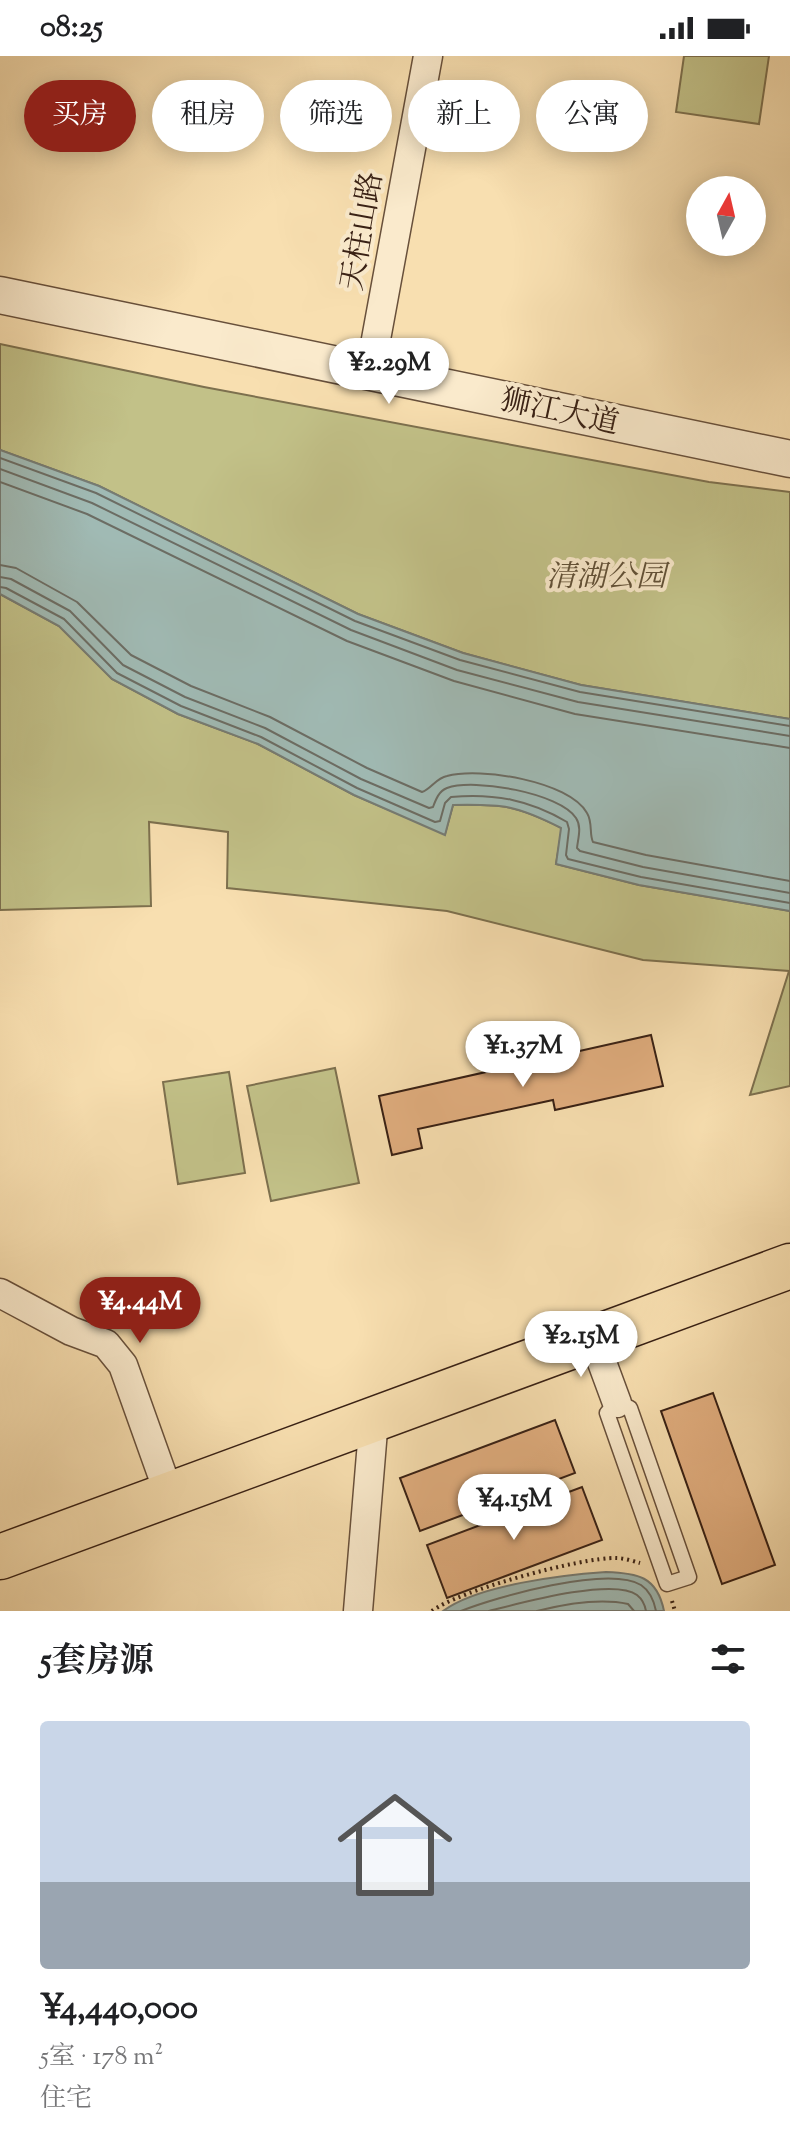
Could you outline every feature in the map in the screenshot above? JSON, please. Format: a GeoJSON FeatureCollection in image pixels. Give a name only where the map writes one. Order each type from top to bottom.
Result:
{"type":"FeatureCollection","features":[{"type":"Feature","properties":{"kind":"main road"},"geometry":{"type":"LineString","coordinates":[[0,1557],[790,1266]]}},
{"type":"Feature","properties":{"kind":"street","name":"天柱山路"},"geometry":{"type":"LineString","coordinates":[[370,372],[428,56]]}},
{"type":"Feature","properties":{"kind":"street","name":"狮江大道"},"geometry":{"type":"LineString","coordinates":[[0,295],[790,459]]}},
{"type":"Feature","properties":{"kind":"street"},"geometry":{"type":"LineString","coordinates":[[0,1293],[71,1331],[106,1344],[123,1365],[169,1494]]}},
{"type":"Feature","properties":{"kind":"street"},"geometry":{"type":"LineString","coordinates":[[593,1338],[617,1403]]}},
{"type":"Feature","properties":{"kind":"street"},"geometry":{"type":"LineString","coordinates":[[358,1611],[374,1418]]}},
{"type":"Feature","properties":{"kind":"lane"},"geometry":{"type":"LineString","coordinates":[[617,1403],[630,1408],[689,1577],[667,1584],[607,1413],[617,1403]]}},
{"type":"Feature","properties":{"kind":"path"},"geometry":{"type":"LineString","coordinates":[[432,1611],[485,1588],[577,1563],[616,1558],[639,1562],[656,1571],[667,1584]]}},
{"type":"Feature","properties":{"kind":"green space"},"geometry":{"type":"Polygon","coordinates":[[[684,56],[769,56],[759,124],[676,112],[684,56]]]}},
{"type":"Feature","properties":{"kind":"green space","name":"清湖公园"},"geometry":{"type":"Polygon","coordinates":[[[0,344],[204,387],[709,482],[790,492],[790,719],[581,685],[463,653],[358,614],[99,486],[0,450],[0,344]]]}},
{"type":"Feature","properties":{"kind":"green space"},"geometry":{"type":"Polygon","coordinates":[[[0,594],[59,626],[112,679],[178,714],[258,744],[354,795],[445,834],[453,805],[509,808],[562,828],[556,864],[639,885],[790,911],[790,1086],[750,1095],[789,971],[643,960],[447,911],[227,888],[228,832],[149,822],[151,906],[0,910],[0,594]]]}},
{"type":"Feature","properties":{"kind":"green space"},"geometry":{"type":"Polygon","coordinates":[[[335,1068],[359,1183],[271,1201],[247,1086],[335,1068]]]}},
{"type":"Feature","properties":{"kind":"green space"},"geometry":{"type":"Polygon","coordinates":[[[229,1072],[245,1173],[178,1184],[163,1082],[229,1072]]]}},
{"type":"Feature","properties":{"kind":"water"},"geometry":{"type":"Polygon","coordinates":[[[0,450],[99,486],[358,614],[463,653],[581,685],[790,719],[790,911],[639,885],[556,864],[561,828],[509,808],[453,805],[445,835],[354,795],[258,744],[178,714],[112,679],[59,626],[0,594],[0,450]]]}},
{"type":"Feature","properties":{"kind":"water"},"geometry":{"type":"Polygon","coordinates":[[[606,1572],[644,1579],[656,1590],[664,1611],[443,1611],[477,1594],[498,1588],[606,1572]]]}},
{"type":"Feature","properties":{"kind":"building"},"geometry":{"type":"Polygon","coordinates":[[[651,1035],[663,1086],[555,1110],[553,1100],[418,1129],[422,1148],[392,1155],[379,1096],[651,1035]]]}},
{"type":"Feature","properties":{"kind":"building"},"geometry":{"type":"Polygon","coordinates":[[[713,1393],[775,1565],[722,1584],[661,1411],[713,1393]]]}},
{"type":"Feature","properties":{"kind":"building"},"geometry":{"type":"Polygon","coordinates":[[[555,1420],[575,1473],[420,1531],[400,1478],[555,1420]]]}},
{"type":"Feature","properties":{"kind":"building"},"geometry":{"type":"Polygon","coordinates":[[[582,1487],[602,1540],[447,1598],[427,1545],[582,1487]]]}}]}
